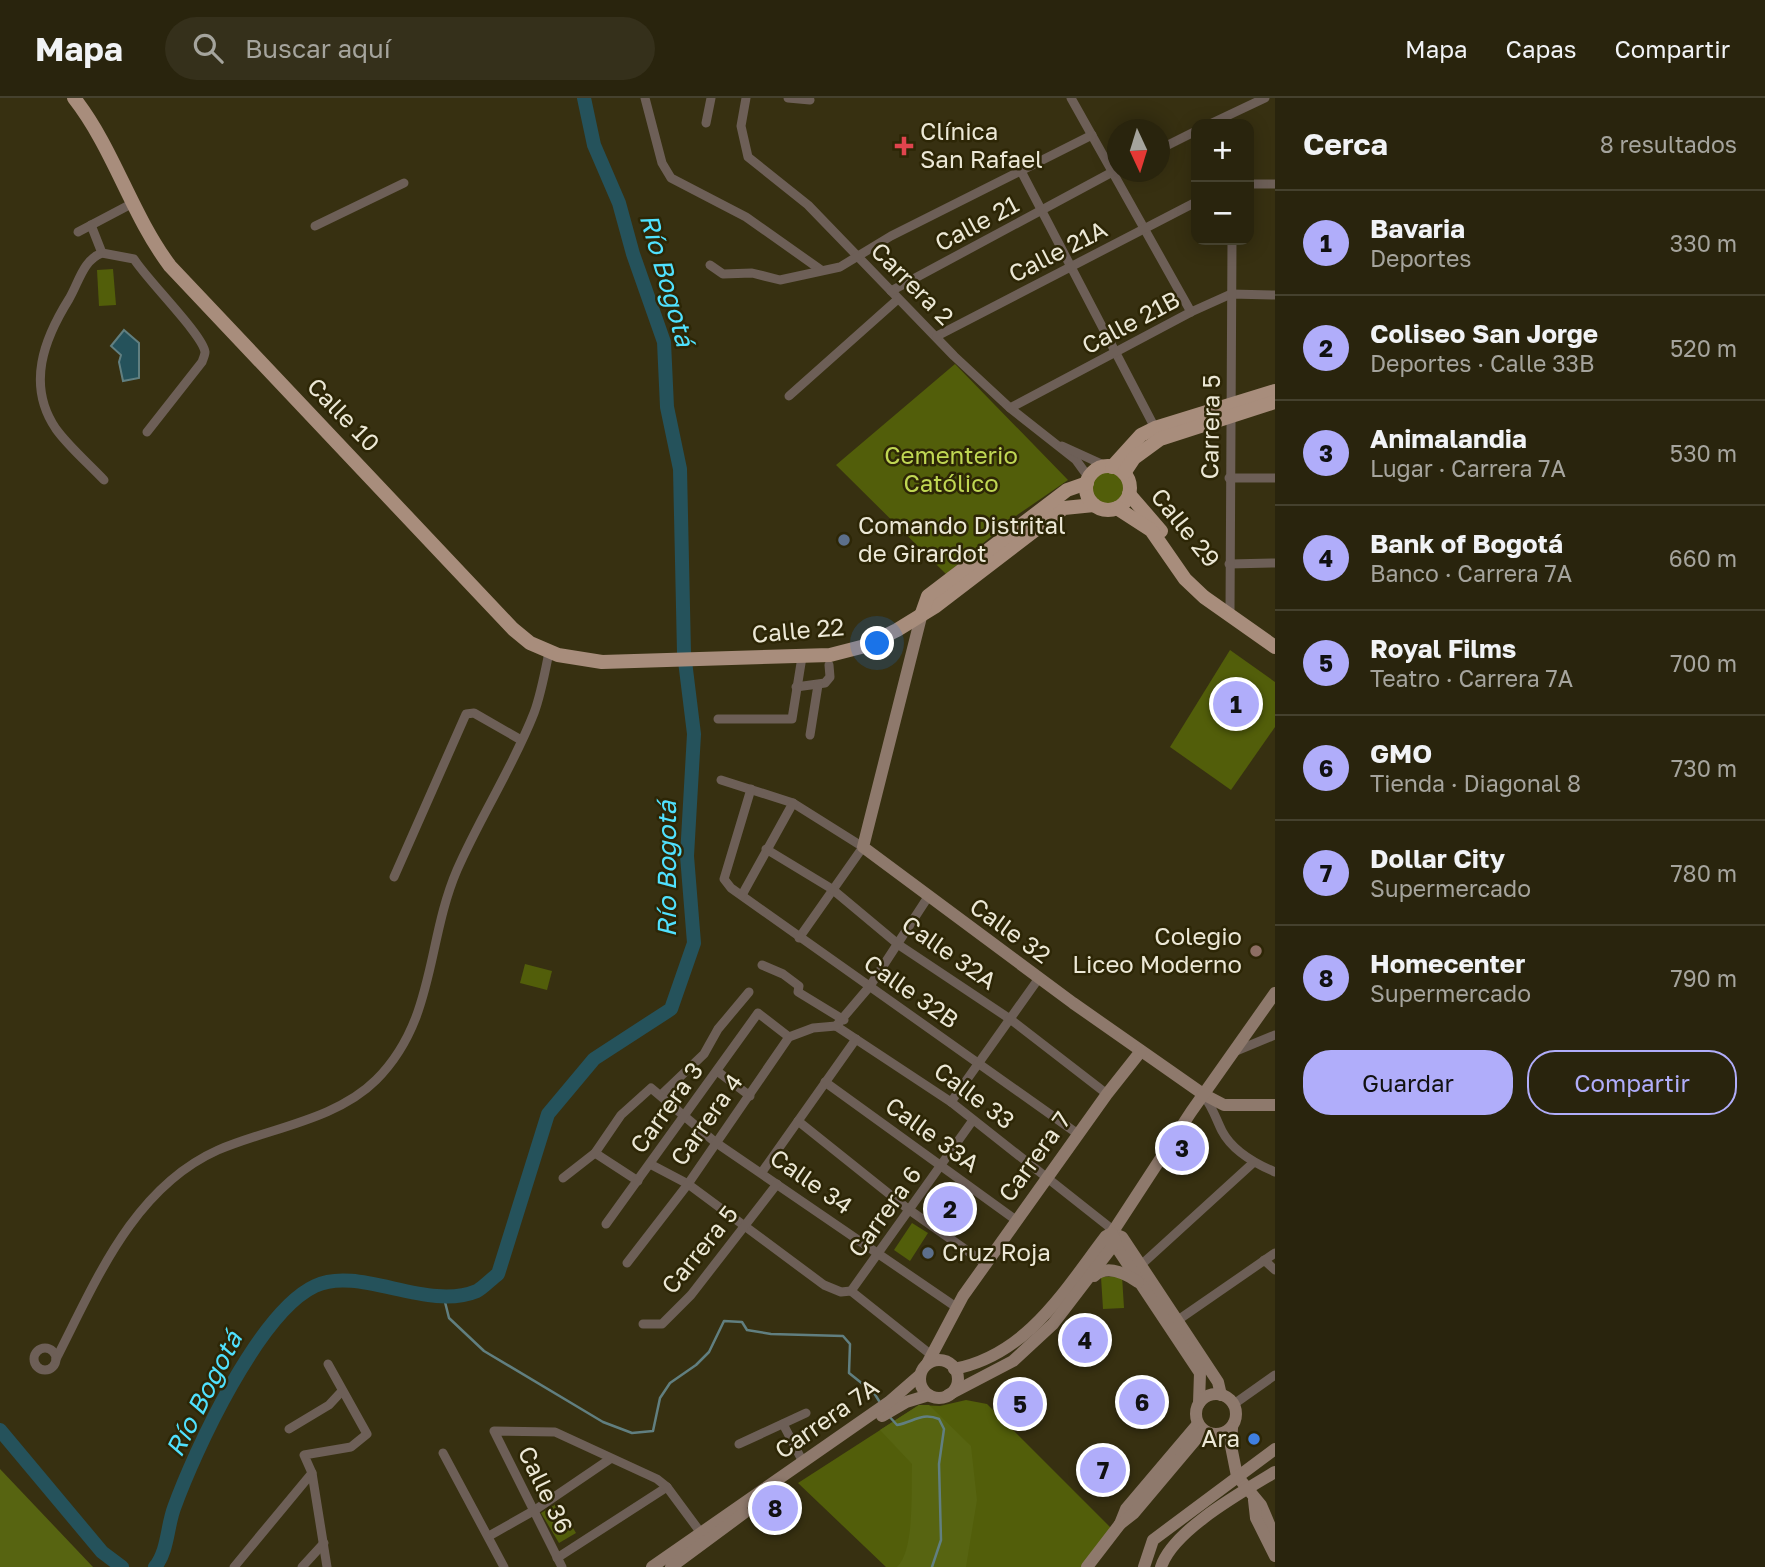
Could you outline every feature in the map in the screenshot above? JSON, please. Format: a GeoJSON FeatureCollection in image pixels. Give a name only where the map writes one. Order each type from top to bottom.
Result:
{"type":"FeatureCollection","features":[{"type":"Feature","properties":{"kind":"main road","name":"Calle 10"},"geometry":{"type":"LineString","coordinates":[[74,98],[92,124],[157,249],[189,288],[513,629],[530,643],[549,652],[602,662],[655,662]]}},
{"type":"Feature","properties":{"kind":"main road"},"geometry":{"type":"LineString","coordinates":[[1114,469],[1130,487],[1129,494],[1117,508],[1105,509],[1094,505],[1087,495],[1088,480],[1096,470],[1114,469],[1147,445],[1275,391]]}},
{"type":"Feature","properties":{"kind":"main road"},"geometry":{"type":"LineString","coordinates":[[1114,469],[1141,435],[1155,428],[1275,402]]}},
{"type":"Feature","properties":{"kind":"main road","name":"Calle 22"},"geometry":{"type":"LineString","coordinates":[[922,613],[928,596],[1067,490],[1088,480]]}},
{"type":"Feature","properties":{"kind":"main road","name":"Calle 29"},"geometry":{"type":"LineString","coordinates":[[1129,494],[1156,523],[1192,576],[1275,647]]}},
{"type":"Feature","properties":{"kind":"main road","name":"Calle 22"},"geometry":{"type":"LineString","coordinates":[[655,662],[802,657],[848,651],[897,630],[936,606],[1064,508],[1094,505]]}},
{"type":"Feature","properties":{"kind":"main road","name":"Calle 29"},"geometry":{"type":"LineString","coordinates":[[1117,508],[1151,530],[1185,579],[1203,597],[1230,610],[1275,639]]}},
{"type":"Feature","properties":{"kind":"street"},"geometry":{"type":"LineString","coordinates":[[645,98],[662,163],[671,178],[746,217],[821,270]]}},
{"type":"Feature","properties":{"kind":"street"},"geometry":{"type":"LineString","coordinates":[[706,122],[711,98]]}},
{"type":"Feature","properties":{"kind":"street","name":"Carrera 2"},"geometry":{"type":"LineString","coordinates":[[746,98],[741,126],[748,156],[808,205],[894,295],[1010,408],[1076,460],[1088,480]]}},
{"type":"Feature","properties":{"kind":"street"},"geometry":{"type":"LineString","coordinates":[[788,98],[810,100]]}},
{"type":"Feature","properties":{"kind":"street"},"geometry":{"type":"LineString","coordinates":[[1071,98],[1107,158]]}},
{"type":"Feature","properties":{"kind":"street"},"geometry":{"type":"LineString","coordinates":[[1230,119],[1265,98]]}},
{"type":"Feature","properties":{"kind":"street"},"geometry":{"type":"LineString","coordinates":[[1170,144],[1191,134]]}},
{"type":"Feature","properties":{"kind":"street"},"geometry":{"type":"LineString","coordinates":[[710,265],[723,274],[751,273],[780,279],[840,267],[891,236],[1092,135]]}},
{"type":"Feature","properties":{"kind":"street"},"geometry":{"type":"LineString","coordinates":[[1021,171],[1155,428]]}},
{"type":"Feature","properties":{"kind":"street","name":"Calle 21"},"geometry":{"type":"LineString","coordinates":[[789,396],[894,295],[1107,175]]}},
{"type":"Feature","properties":{"kind":"street"},"geometry":{"type":"LineString","coordinates":[[1120,182],[1191,312]]}},
{"type":"Feature","properties":{"kind":"street"},"geometry":{"type":"LineString","coordinates":[[315,226],[404,183]]}},
{"type":"Feature","properties":{"kind":"street"},"geometry":{"type":"LineString","coordinates":[[1254,184],[1275,184]]}},
{"type":"Feature","properties":{"kind":"street"},"geometry":{"type":"LineString","coordinates":[[78,232],[133,203]]}},
{"type":"Feature","properties":{"kind":"street","name":"Calle 21A"},"geometry":{"type":"LineString","coordinates":[[937,335],[1191,205]]}},
{"type":"Feature","properties":{"kind":"street"},"geometry":{"type":"LineString","coordinates":[[91,225],[102,253]]}},
{"type":"Feature","properties":{"kind":"street","name":"Carrera 5"},"geometry":{"type":"LineString","coordinates":[[1230,610],[1232,245]]}},
{"type":"Feature","properties":{"kind":"street"},"geometry":{"type":"LineString","coordinates":[[104,480],[56,428],[42,397],[41,354],[48,332],[87,263],[102,253],[134,259],[145,276],[198,338],[205,352],[202,362],[147,432]]}},
{"type":"Feature","properties":{"kind":"street","name":"Calle 21B"},"geometry":{"type":"LineString","coordinates":[[1010,408],[1191,312],[1231,294],[1275,295]]}},
{"type":"Feature","properties":{"kind":"street","name":"Carrera 2"},"geometry":{"type":"LineString","coordinates":[[1057,444],[1083,453],[1114,469]]}},
{"type":"Feature","properties":{"kind":"street"},"geometry":{"type":"LineString","coordinates":[[1229,478],[1275,478]]}},
{"type":"Feature","properties":{"kind":"street"},"geometry":{"type":"LineString","coordinates":[[1229,564],[1275,563]]}},
{"type":"Feature","properties":{"kind":"street"},"geometry":{"type":"LineString","coordinates":[[799,938],[863,847],[922,613]]}},
{"type":"Feature","properties":{"kind":"street"},"geometry":{"type":"LineString","coordinates":[[897,630],[911,652]]}},
{"type":"Feature","properties":{"kind":"street"},"geometry":{"type":"LineString","coordinates":[[56,1359],[116,1246],[153,1195],[193,1164],[216,1151],[336,1108],[375,1081],[387,1067],[407,1036],[425,998],[434,952],[457,872],[534,714],[549,652]]}},
{"type":"Feature","properties":{"kind":"street"},"geometry":{"type":"LineString","coordinates":[[718,719],[792,719],[802,657]]}},
{"type":"Feature","properties":{"kind":"street"},"geometry":{"type":"LineString","coordinates":[[796,687],[825,683],[830,677],[829,665]]}},
{"type":"Feature","properties":{"kind":"street"},"geometry":{"type":"LineString","coordinates":[[810,735],[818,685]]}},
{"type":"Feature","properties":{"kind":"street"},"geometry":{"type":"LineString","coordinates":[[394,877],[466,714],[474,713],[521,740]]}},
{"type":"Feature","properties":{"kind":"street","name":"Calle 32"},"geometry":{"type":"LineString","coordinates":[[721,780],[793,803],[863,847],[1039,978],[1203,1094],[1224,1105],[1275,1105]]}},
{"type":"Feature","properties":{"kind":"street","name":"Calle 32B"},"geometry":{"type":"LineString","coordinates":[[751,789],[724,879],[799,938],[1079,1134]]}},
{"type":"Feature","properties":{"kind":"street"},"geometry":{"type":"LineString","coordinates":[[742,895],[793,803]]}},
{"type":"Feature","properties":{"kind":"street","name":"Calle 32A"},"geometry":{"type":"LineString","coordinates":[[766,849],[832,889],[899,945],[1010,1019],[1107,1094]]}},
{"type":"Feature","properties":{"kind":"street"},"geometry":{"type":"LineString","coordinates":[[789,1037],[813,1028],[840,1023],[899,945],[928,897]]}},
{"type":"Feature","properties":{"kind":"street","name":"Calle 33"},"geometry":{"type":"LineString","coordinates":[[762,965],[783,974],[799,986],[798,992],[840,1023],[856,1039],[951,1102],[1108,1226],[1117,1248],[1200,1373],[1199,1403]]}},
{"type":"Feature","properties":{"kind":"street"},"geometry":{"type":"LineString","coordinates":[[951,1102],[1039,978]]}},
{"type":"Feature","properties":{"kind":"street"},"geometry":{"type":"LineString","coordinates":[[661,1095],[704,1054],[718,1029],[749,992]]}},
{"type":"Feature","properties":{"kind":"street"},"geometry":{"type":"LineString","coordinates":[[954,1369],[992,1359],[1047,1313],[1106,1236],[1112,1233],[1203,1094],[1275,993]]}},
{"type":"Feature","properties":{"kind":"street","name":"Carrera 3"},"geometry":{"type":"LineString","coordinates":[[606,1224],[717,1071],[735,1041],[758,1013],[789,1037]]}},
{"type":"Feature","properties":{"kind":"street"},"geometry":{"type":"LineString","coordinates":[[1236,1051],[1275,1035]]}},
{"type":"Feature","properties":{"kind":"street","name":"Carrera 4"},"geometry":{"type":"LineString","coordinates":[[626,1263],[688,1184],[789,1037]]}},
{"type":"Feature","properties":{"kind":"street"},"geometry":{"type":"LineString","coordinates":[[762,1172],[856,1039]]}},
{"type":"Feature","properties":{"kind":"street","name":"Carrera 7"},"geometry":{"type":"LineString","coordinates":[[926,1364],[956,1307],[1046,1178],[1141,1051]]}},
{"type":"Feature","properties":{"kind":"street"},"geometry":{"type":"LineString","coordinates":[[717,1071],[750,1096]]}},
{"type":"Feature","properties":{"kind":"street","name":"Calle 33A"},"geometry":{"type":"LineString","coordinates":[[825,1082],[1016,1220]]}},
{"type":"Feature","properties":{"kind":"street","name":"Calle 34"},"geometry":{"type":"LineString","coordinates":[[595,1153],[621,1115],[651,1088],[715,1142],[956,1307]]}},
{"type":"Feature","properties":{"kind":"street"},"geometry":{"type":"LineString","coordinates":[[1203,1094],[1216,1113],[1222,1132],[1254,1162],[1275,1172]]}},
{"type":"Feature","properties":{"kind":"street","name":"Carrera 6"},"geometry":{"type":"LineString","coordinates":[[852,1291],[973,1120]]}},
{"type":"Feature","properties":{"kind":"street"},"geometry":{"type":"LineString","coordinates":[[798,1121],[908,1209],[986,1265]]}},
{"type":"Feature","properties":{"kind":"street"},"geometry":{"type":"LineString","coordinates":[[563,1178],[595,1153],[638,1181]]}},
{"type":"Feature","properties":{"kind":"street"},"geometry":{"type":"LineString","coordinates":[[1141,1265],[1254,1162]]}},
{"type":"Feature","properties":{"kind":"street"},"geometry":{"type":"LineString","coordinates":[[650,1164],[688,1184],[830,1289],[852,1291],[926,1364]]}},
{"type":"Feature","properties":{"kind":"street","name":"Carrera 5"},"geometry":{"type":"LineString","coordinates":[[643,1324],[662,1324],[691,1296],[777,1184]]}},
{"type":"Feature","properties":{"kind":"street"},"geometry":{"type":"LineString","coordinates":[[926,1364],[920,1384],[929,1395],[936,1398],[948,1395],[1013,1361],[1054,1324],[1088,1281],[1112,1247],[1112,1233]]}},
{"type":"Feature","properties":{"kind":"street","name":"Calle 33"},"geometry":{"type":"LineString","coordinates":[[1112,1233],[1122,1237],[1141,1265],[1218,1382],[1221,1395]]}},
{"type":"Feature","properties":{"kind":"street"},"geometry":{"type":"LineString","coordinates":[[1178,1320],[1275,1253]]}},
{"type":"Feature","properties":{"kind":"street"},"geometry":{"type":"LineString","coordinates":[[1264,1260],[1275,1270]]}},
{"type":"Feature","properties":{"kind":"street"},"geometry":{"type":"LineString","coordinates":[[1088,1281],[1099,1271],[1111,1270],[1142,1284]]}},
{"type":"Feature","properties":{"kind":"street"},"geometry":{"type":"LineString","coordinates":[[926,1364],[941,1360],[954,1369],[956,1386],[948,1395]]}},
{"type":"Feature","properties":{"kind":"street"},"geometry":{"type":"LineString","coordinates":[[327,1567],[312,1473],[304,1455],[351,1447],[365,1439],[366,1429],[328,1364]]}},
{"type":"Feature","properties":{"kind":"street","name":"Carrera 7A"},"geometry":{"type":"LineString","coordinates":[[671,1567],[891,1405],[926,1364]]}},
{"type":"Feature","properties":{"kind":"street"},"geometry":{"type":"LineString","coordinates":[[1234,1404],[1275,1375]]}},
{"type":"Feature","properties":{"kind":"street"},"geometry":{"type":"LineString","coordinates":[[289,1429],[329,1405],[342,1391]]}},
{"type":"Feature","properties":{"kind":"street","name":"Carrera 7A"},"geometry":{"type":"LineString","coordinates":[[891,1405],[929,1395]]}},
{"type":"Feature","properties":{"kind":"street"},"geometry":{"type":"LineString","coordinates":[[1201,1427],[1196,1412],[1199,1403],[1211,1395],[1221,1395],[1234,1404],[1237,1417],[1226,1431]]}},
{"type":"Feature","properties":{"kind":"street"},"geometry":{"type":"LineString","coordinates":[[739,1444],[806,1413]]}},
{"type":"Feature","properties":{"kind":"street","name":"Carrera 7A"},"geometry":{"type":"LineString","coordinates":[[652,1567],[803,1462],[876,1416]]}},
{"type":"Feature","properties":{"kind":"street"},"geometry":{"type":"LineString","coordinates":[[783,1424],[803,1462]]}},
{"type":"Feature","properties":{"kind":"street"},"geometry":{"type":"LineString","coordinates":[[1201,1427],[1226,1431]]}},
{"type":"Feature","properties":{"kind":"street"},"geometry":{"type":"LineString","coordinates":[[1087,1567],[1120,1524],[1126,1508],[1201,1427]]}},
{"type":"Feature","properties":{"kind":"street","name":"Calle 36"},"geometry":{"type":"LineString","coordinates":[[559,1562],[536,1510],[494,1431],[555,1432],[610,1459]]}},
{"type":"Feature","properties":{"kind":"street"},"geometry":{"type":"LineString","coordinates":[[1226,1431],[1237,1476],[1261,1505],[1275,1538]]}},
{"type":"Feature","properties":{"kind":"street"},"geometry":{"type":"LineString","coordinates":[[1143,1567],[1153,1540],[1275,1449]]}},
{"type":"Feature","properties":{"kind":"street"},"geometry":{"type":"LineString","coordinates":[[443,1453],[504,1567]]}},
{"type":"Feature","properties":{"kind":"street"},"geometry":{"type":"LineString","coordinates":[[489,1536],[536,1510],[610,1459],[657,1479],[667,1487],[701,1533]]}},
{"type":"Feature","properties":{"kind":"street"},"geometry":{"type":"LineString","coordinates":[[1161,1567],[1170,1547],[1250,1495],[1275,1472]]}},
{"type":"Feature","properties":{"kind":"street"},"geometry":{"type":"LineString","coordinates":[[234,1567],[312,1473]]}},
{"type":"Feature","properties":{"kind":"street"},"geometry":{"type":"LineString","coordinates":[[559,1562],[667,1487]]}},
{"type":"Feature","properties":{"kind":"street"},"geometry":{"type":"LineString","coordinates":[[1250,1495],[1256,1518],[1275,1556]]}},
{"type":"Feature","properties":{"kind":"street"},"geometry":{"type":"LineString","coordinates":[[302,1567],[324,1543]]}},
{"type":"Feature","properties":{"kind":"green space"},"geometry":{"type":"Polygon","coordinates":[[[113,269],[116,305],[99,306],[97,270],[113,269]]]}},
{"type":"Feature","properties":{"kind":"green space","name":"Cementerio Católico"},"geometry":{"type":"Polygon","coordinates":[[[955,364],[1068,480],[1010,520],[1004,531],[999,530],[946,574],[836,465],[955,364]]]}},
{"type":"Feature","properties":{"kind":"green space"},"geometry":{"type":"Polygon","coordinates":[[[1108,471],[1120,476],[1125,488],[1120,500],[1108,505],[1096,500],[1091,488],[1096,476],[1108,471]]]}},
{"type":"Feature","properties":{"kind":"green space"},"geometry":{"type":"Polygon","coordinates":[[[1230,650],[1275,682],[1275,727],[1231,790],[1170,747],[1230,650]]]}},
{"type":"Feature","properties":{"kind":"green space"},"geometry":{"type":"Polygon","coordinates":[[[525,964],[552,971],[547,990],[520,983],[525,964]]]}},
{"type":"Feature","properties":{"kind":"green space"},"geometry":{"type":"Polygon","coordinates":[[[912,1223],[928,1233],[910,1261],[894,1250],[912,1223]]]}},
{"type":"Feature","properties":{"kind":"green space"},"geometry":{"type":"Polygon","coordinates":[[[1122,1276],[1124,1308],[1103,1309],[1101,1277],[1122,1276]]]}},
{"type":"Feature","properties":{"kind":"green space"},"geometry":{"type":"Polygon","coordinates":[[[966,1400],[987,1404],[1116,1533],[1089,1567],[886,1567],[798,1483],[919,1405],[940,1406],[966,1400]]]}},
{"type":"Feature","properties":{"kind":"green space"},"geometry":{"type":"Polygon","coordinates":[[[919,1405],[929,1405],[971,1446],[977,1500],[966,1567],[897,1567],[907,1548],[912,1503],[912,1464],[880,1430],[919,1405]]]}},
{"type":"Feature","properties":{"kind":"green space"},"geometry":{"type":"Polygon","coordinates":[[[0,1469],[93,1567],[0,1567],[0,1469]]]}},
{"type":"Feature","properties":{"kind":"green space"},"geometry":{"type":"Polygon","coordinates":[[[558,1503],[576,1533],[559,1543],[541,1513],[558,1503]]]}},
{"type":"Feature","properties":{"kind":"water"},"geometry":{"type":"Polygon","coordinates":[[[124,330],[139,343],[139,378],[123,381],[119,362],[121,355],[111,346],[124,330]]]}},
{"type":"Feature","properties":{"kind":"waterway","name":"Río Bogotá"},"geometry":{"type":"LineString","coordinates":[[155,1567],[162,1554],[184,1483],[213,1419],[251,1352],[272,1324],[294,1301],[315,1286],[333,1281],[352,1281],[437,1296],[457,1296],[477,1291],[498,1274],[548,1114],[594,1059],[671,1009],[694,943],[687,856],[694,734],[684,653],[680,469],[667,407],[664,342],[633,254],[619,203],[594,145],[584,98]]}},
{"type":"Feature","properties":{"kind":"waterway"},"geometry":{"type":"LineString","coordinates":[[444,1298],[449,1318],[484,1351],[603,1422],[632,1433],[653,1431],[660,1398],[670,1383],[709,1352],[724,1321],[742,1322],[747,1330],[771,1334],[843,1336],[850,1344],[849,1373],[874,1393],[881,1404]]}},
{"type":"Feature","properties":{"kind":"waterway"},"geometry":{"type":"LineString","coordinates":[[888,1415],[897,1425],[922,1417],[933,1417],[939,1419],[944,1429],[939,1464],[941,1540],[932,1567]]}},
{"type":"Feature","properties":{"kind":"waterway","name":"Río Bogotá"},"geometry":{"type":"LineString","coordinates":[[0,1430],[102,1552],[122,1567]]}},
{"type":"Feature","properties":{"kind":"place","name":"Clínica San Rafael"},"geometry":{"type":"Point","coordinates":[904,146]}},
{"type":"Feature","properties":{"kind":"place","name":"Comando Distrital de Girardot"},"geometry":{"type":"Point","coordinates":[844,540]}},
{"type":"Feature","properties":{"kind":"place","name":"Bavaria"},"geometry":{"type":"Point","coordinates":[1236,704]}},
{"type":"Feature","properties":{"kind":"place","name":"Colegio Liceo Moderno"},"geometry":{"type":"Point","coordinates":[1256,951]}},
{"type":"Feature","properties":{"kind":"place","name":"Animalandia"},"geometry":{"type":"Point","coordinates":[1182,1148]}},
{"type":"Feature","properties":{"kind":"place","name":"Coliseo San Jorge"},"geometry":{"type":"Point","coordinates":[950,1209]}},
{"type":"Feature","properties":{"kind":"place","name":"Cruz Roja"},"geometry":{"type":"Point","coordinates":[928,1253]}},
{"type":"Feature","properties":{"kind":"place","name":"Bank of Bogotá"},"geometry":{"type":"Point","coordinates":[1085,1340]}},
{"type":"Feature","properties":{"kind":"place","name":"GMO"},"geometry":{"type":"Point","coordinates":[1142,1402]}},
{"type":"Feature","properties":{"kind":"place","name":"Royal Films"},"geometry":{"type":"Point","coordinates":[1020,1404]}},
{"type":"Feature","properties":{"kind":"place","name":"Ara"},"geometry":{"type":"Point","coordinates":[1254,1439]}},
{"type":"Feature","properties":{"kind":"place","name":"Dollar City"},"geometry":{"type":"Point","coordinates":[1103,1470]}},
{"type":"Feature","properties":{"kind":"place","name":"Homecenter"},"geometry":{"type":"Point","coordinates":[775,1508]}}]}
